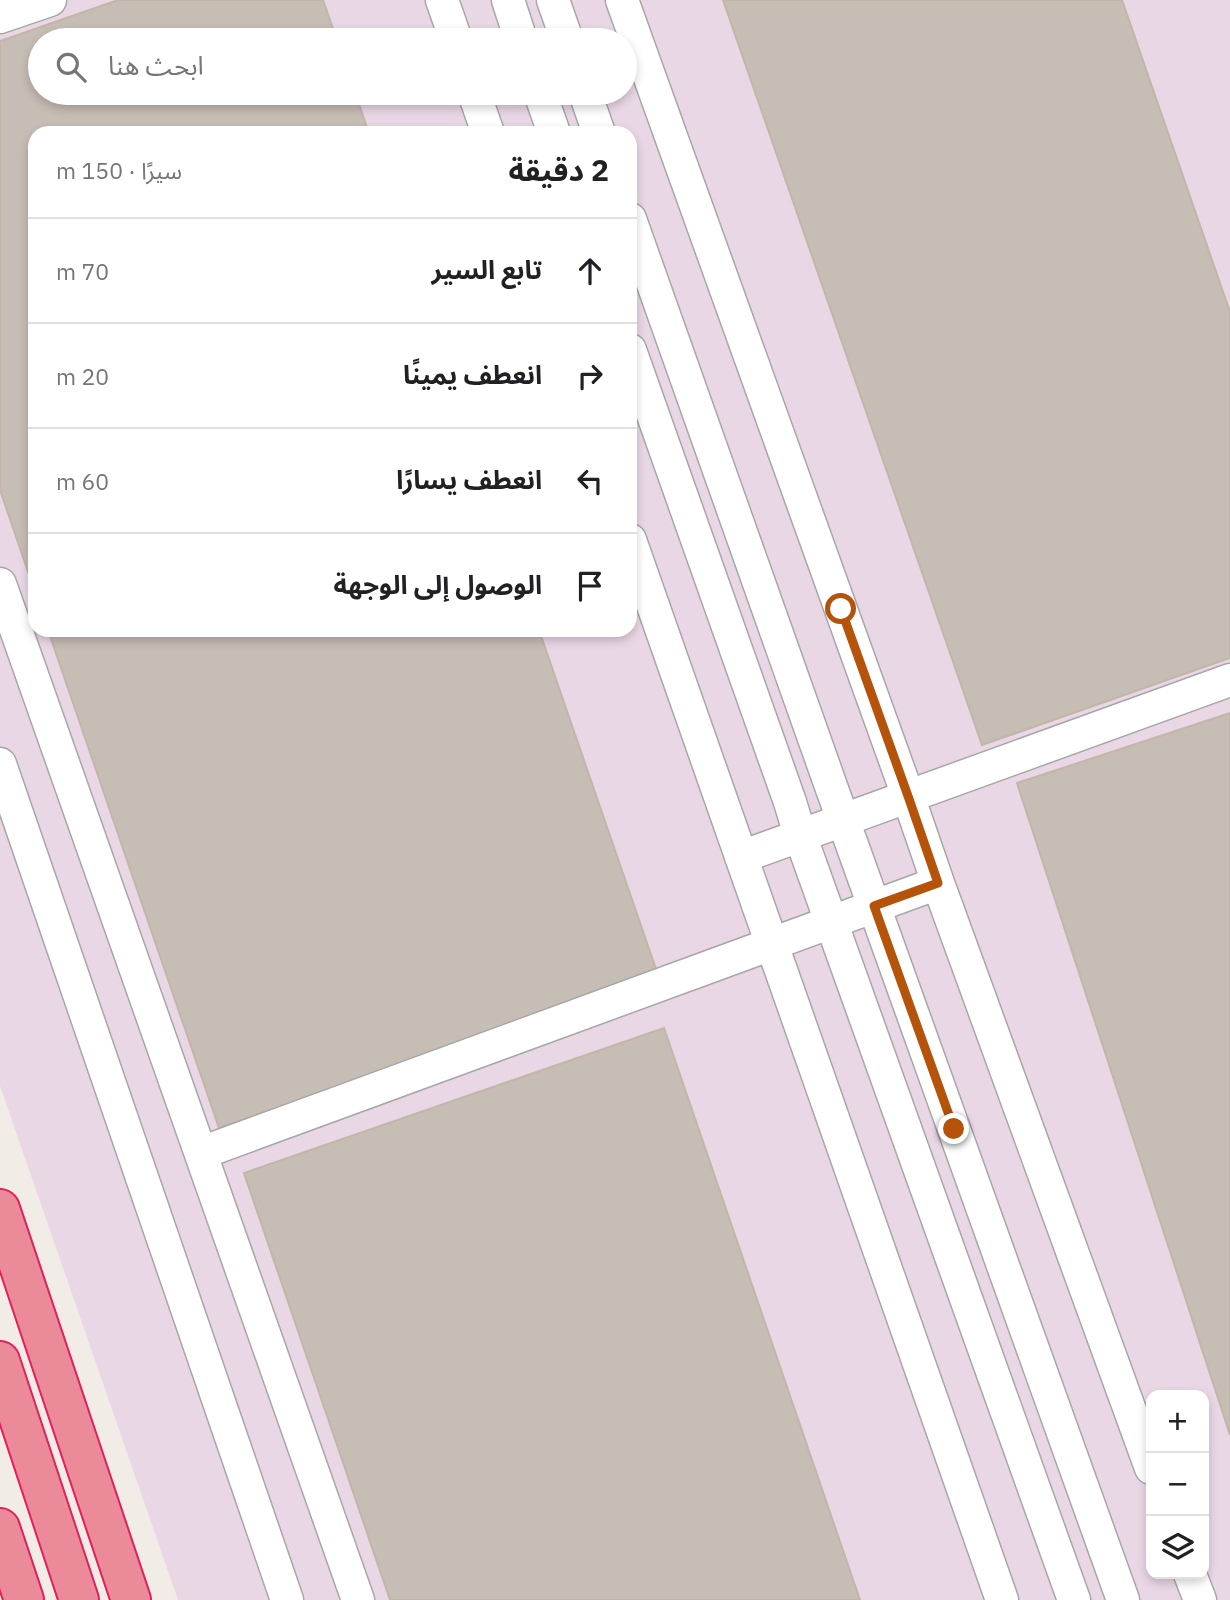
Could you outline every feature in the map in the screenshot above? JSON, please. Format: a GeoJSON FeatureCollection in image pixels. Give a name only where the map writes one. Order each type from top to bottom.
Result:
{"type":"FeatureCollection","features":[{"type":"Feature","properties":{"kind":"highway"},"geometry":{"type":"LineString","coordinates":[[0,1209],[131,1600]]}},
{"type":"Feature","properties":{"kind":"highway"},"geometry":{"type":"LineString","coordinates":[[0,1361],[79,1600]]}},
{"type":"Feature","properties":{"kind":"highway"},"geometry":{"type":"LineString","coordinates":[[0,1528],[24,1600]]}},
{"type":"Feature","properties":{"kind":"street"},"geometry":{"type":"LineString","coordinates":[[0,17],[50,0]]}},
{"type":"Feature","properties":{"kind":"street"},"geometry":{"type":"LineString","coordinates":[[442,0],[452,28]]}},
{"type":"Feature","properties":{"kind":"street"},"geometry":{"type":"LineString","coordinates":[[508,0],[517,28]]}},
{"type":"Feature","properties":{"kind":"street"},"geometry":{"type":"LineString","coordinates":[[553,0],[562,28]]}},
{"type":"Feature","properties":{"kind":"street"},"geometry":{"type":"LineString","coordinates":[[622,0],[632,28]]}},
{"type":"Feature","properties":{"kind":"street"},"geometry":{"type":"LineString","coordinates":[[637,42],[1146,1454]]}},
{"type":"Feature","properties":{"kind":"street"},"geometry":{"type":"LineString","coordinates":[[478,105],[486,126]]}},
{"type":"Feature","properties":{"kind":"street"},"geometry":{"type":"LineString","coordinates":[[544,105],[552,126]]}},
{"type":"Feature","properties":{"kind":"street"},"geometry":{"type":"LineString","coordinates":[[589,105],[597,126]]}},
{"type":"Feature","properties":{"kind":"street"},"geometry":{"type":"LineString","coordinates":[[637,239],[1123,1600]]}},
{"type":"Feature","properties":{"kind":"street"},"geometry":{"type":"LineString","coordinates":[[637,370],[800,835],[1074,1600]]}},
{"type":"Feature","properties":{"kind":"street"},"geometry":{"type":"LineString","coordinates":[[637,560],[1002,1600]]}},
{"type":"Feature","properties":{"kind":"street"},"geometry":{"type":"LineString","coordinates":[[0,584],[358,1600]]}},
{"type":"Feature","properties":{"kind":"street"},"geometry":{"type":"LineString","coordinates":[[741,857],[1230,680]]}},
{"type":"Feature","properties":{"kind":"street"},"geometry":{"type":"LineString","coordinates":[[0,764],[287,1600]]}},
{"type":"Feature","properties":{"kind":"street"},"geometry":{"type":"LineString","coordinates":[[201,1153],[938,883]]}},
{"type":"Feature","properties":{"kind":"street"},"geometry":{"type":"LineString","coordinates":[[1192,1579],[1200,1600]]}},
{"type":"Feature","properties":{"kind":"shaded area"},"geometry":{"type":"Polygon","coordinates":[[[0,0],[1230,0],[1230,1600],[178,1600],[0,1086],[0,0]]]}},
{"type":"Feature","properties":{"kind":"building"},"geometry":{"type":"Polygon","coordinates":[[[118,0],[323,0],[333,28],[37,28],[118,0]]]}},
{"type":"Feature","properties":{"kind":"building"},"geometry":{"type":"Polygon","coordinates":[[[723,0],[1122,0],[1230,312],[1230,658],[982,745],[723,0]]]}},
{"type":"Feature","properties":{"kind":"building"},"geometry":{"type":"Polygon","coordinates":[[[28,31],[28,105],[359,105],[367,126],[28,126],[28,572],[0,490],[0,41],[28,31]]]}},
{"type":"Feature","properties":{"kind":"building"},"geometry":{"type":"Polygon","coordinates":[[[50,637],[541,637],[658,975],[219,1128],[50,637]]]}},
{"type":"Feature","properties":{"kind":"building"},"geometry":{"type":"Polygon","coordinates":[[[1230,713],[1230,1435],[1017,783],[1230,713]]]}},
{"type":"Feature","properties":{"kind":"building"},"geometry":{"type":"Polygon","coordinates":[[[664,1028],[860,1600],[390,1600],[244,1173],[664,1028]]]}},
{"type":"Feature","properties":{"kind":"route"},"geometry":{"type":"LineString","coordinates":[[841,609],[938,883],[874,906],[954,1129]]}}]}
